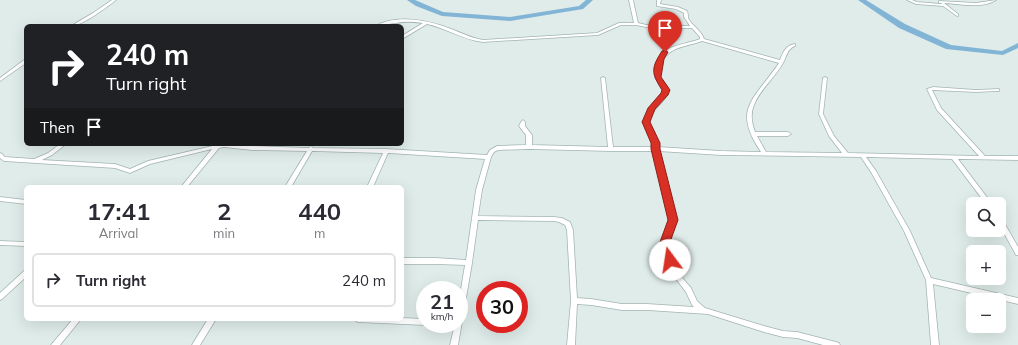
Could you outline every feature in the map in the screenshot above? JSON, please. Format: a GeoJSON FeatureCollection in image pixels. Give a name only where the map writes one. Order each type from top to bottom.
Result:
{"type":"FeatureCollection","features":[{"type":"Feature","properties":{"kind":"street"},"geometry":{"type":"LineString","coordinates":[[76,24],[114,0]]}},
{"type":"Feature","properties":{"kind":"street"},"geometry":{"type":"LineString","coordinates":[[632,0],[636,24]]}},
{"type":"Feature","properties":{"kind":"street"},"geometry":{"type":"LineString","coordinates":[[659,0],[658,5],[684,10],[687,13],[686,17],[701,35],[702,40]]}},
{"type":"Feature","properties":{"kind":"street"},"geometry":{"type":"LineString","coordinates":[[909,0],[916,3],[944,5]]}},
{"type":"Feature","properties":{"kind":"street"},"geometry":{"type":"LineString","coordinates":[[939,1],[973,3],[994,0]]}},
{"type":"Feature","properties":{"kind":"street"},"geometry":{"type":"LineString","coordinates":[[939,1],[956,15]]}},
{"type":"Feature","properties":{"kind":"street"},"geometry":{"type":"LineString","coordinates":[[382,24],[413,19],[445,28],[470,39],[483,41],[598,34],[620,24],[636,24],[651,27],[692,26]]}},
{"type":"Feature","properties":{"kind":"street"},"geometry":{"type":"LineString","coordinates":[[404,37],[426,23]]}},
{"type":"Feature","properties":{"kind":"street"},"geometry":{"type":"LineString","coordinates":[[703,310],[694,303],[689,290],[676,275],[665,242],[673,220],[655,149],[655,143],[646,122],[652,108],[665,94],[666,90],[657,77],[660,59],[669,49],[702,40],[781,62]]}},
{"type":"Feature","properties":{"kind":"street"},"geometry":{"type":"LineString","coordinates":[[765,154],[753,134],[750,122],[751,105],[781,62],[787,49],[794,45]]}},
{"type":"Feature","properties":{"kind":"street"},"geometry":{"type":"LineString","coordinates":[[0,80],[24,62]]}},
{"type":"Feature","properties":{"kind":"street"},"geometry":{"type":"LineString","coordinates":[[603,78],[611,149]]}},
{"type":"Feature","properties":{"kind":"street"},"geometry":{"type":"LineString","coordinates":[[825,78],[821,114],[832,136],[846,155]]}},
{"type":"Feature","properties":{"kind":"street"},"geometry":{"type":"LineString","coordinates":[[983,157],[939,109],[929,89],[976,91],[997,90]]}},
{"type":"Feature","properties":{"kind":"street"},"geometry":{"type":"LineString","coordinates":[[524,122],[522,126],[529,135],[530,147]]}},
{"type":"Feature","properties":{"kind":"street"},"geometry":{"type":"LineString","coordinates":[[753,134],[788,134]]}},
{"type":"Feature","properties":{"kind":"street"},"geometry":{"type":"LineString","coordinates":[[34,161],[50,154],[60,146]]}},
{"type":"Feature","properties":{"kind":"street"},"geometry":{"type":"LineString","coordinates":[[1,159],[115,166],[130,171],[148,163],[218,146],[386,151],[488,157]]}},
{"type":"Feature","properties":{"kind":"street"},"geometry":{"type":"LineString","coordinates":[[186,185],[218,146]]}},
{"type":"Feature","properties":{"kind":"street"},"geometry":{"type":"LineString","coordinates":[[466,281],[479,190],[488,157],[492,151],[497,148],[530,147],[655,149],[721,153],[1018,158]]}},
{"type":"Feature","properties":{"kind":"street"},"geometry":{"type":"LineString","coordinates":[[289,185],[311,148]]}},
{"type":"Feature","properties":{"kind":"street"},"geometry":{"type":"LineString","coordinates":[[371,185],[386,151]]}},
{"type":"Feature","properties":{"kind":"street"},"geometry":{"type":"LineString","coordinates":[[862,155],[873,171],[907,231],[929,280],[935,345]]}},
{"type":"Feature","properties":{"kind":"street"},"geometry":{"type":"LineString","coordinates":[[954,157],[984,197]]}},
{"type":"Feature","properties":{"kind":"street"},"geometry":{"type":"LineString","coordinates":[[0,199],[24,202]]}},
{"type":"Feature","properties":{"kind":"street"},"geometry":{"type":"LineString","coordinates":[[476,218],[554,219],[568,224],[570,230],[574,301],[571,345]]}},
{"type":"Feature","properties":{"kind":"street"},"geometry":{"type":"LineString","coordinates":[[1006,232],[1018,253]]}},
{"type":"Feature","properties":{"kind":"street"},"geometry":{"type":"LineString","coordinates":[[0,243],[24,244]]}},
{"type":"Feature","properties":{"kind":"street"},"geometry":{"type":"LineString","coordinates":[[404,261],[469,263]]}},
{"type":"Feature","properties":{"kind":"street"},"geometry":{"type":"LineString","coordinates":[[0,297],[24,275]]}},
{"type":"Feature","properties":{"kind":"street"},"geometry":{"type":"LineString","coordinates":[[929,280],[1018,302]]}},
{"type":"Feature","properties":{"kind":"street"},"geometry":{"type":"LineString","coordinates":[[574,301],[591,302],[622,308],[647,307],[703,310],[780,334],[797,335],[836,345]]}},
{"type":"Feature","properties":{"kind":"street"},"geometry":{"type":"LineString","coordinates":[[55,345],[75,321]]}},
{"type":"Feature","properties":{"kind":"street"},"geometry":{"type":"LineString","coordinates":[[196,345],[211,321]]}},
{"type":"Feature","properties":{"kind":"street"},"geometry":{"type":"LineString","coordinates":[[403,321],[416,322]]}},
{"type":"Feature","properties":{"kind":"street"},"geometry":{"type":"LineString","coordinates":[[454,345],[457,333]]}},
{"type":"Feature","properties":{"kind":"waterway"},"geometry":{"type":"LineString","coordinates":[[410,0],[418,5],[442,14],[510,19],[581,8],[590,0]]}},
{"type":"Feature","properties":{"kind":"waterway"},"geometry":{"type":"LineString","coordinates":[[861,0],[902,26],[949,47],[1003,53],[1018,45]]}},
{"type":"Feature","properties":{"kind":"route"},"geometry":{"type":"LineString","coordinates":[[665,52],[660,59],[657,77],[664,84],[666,90],[665,94],[652,108],[646,122],[655,143],[655,149],[673,220],[665,242],[670,260]]}}]}
